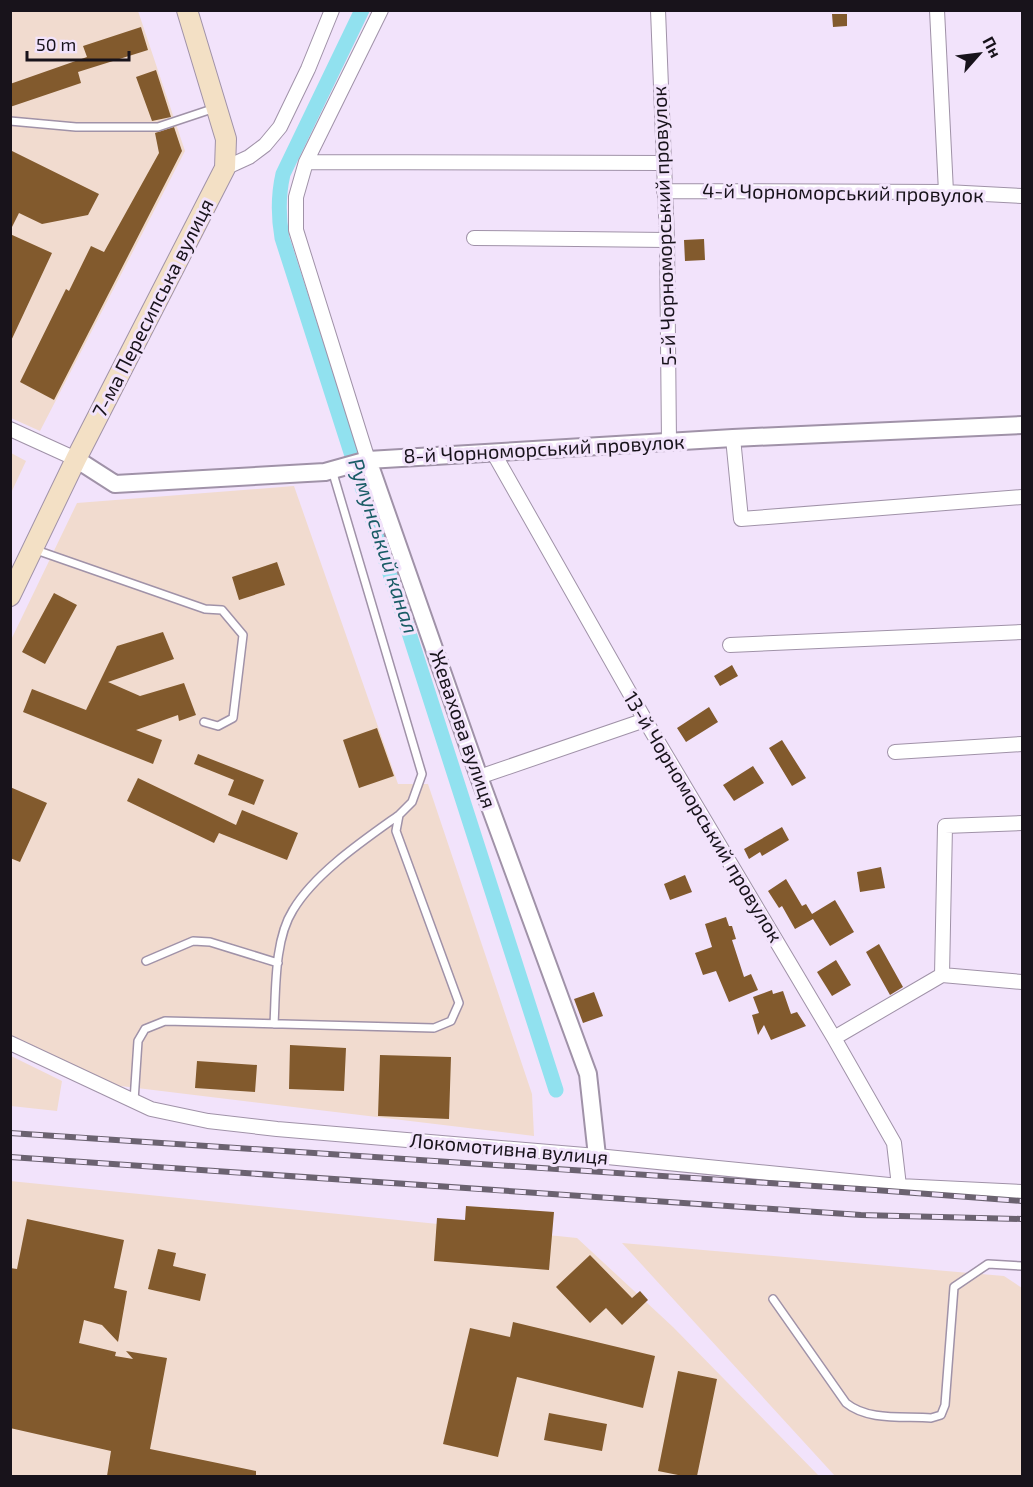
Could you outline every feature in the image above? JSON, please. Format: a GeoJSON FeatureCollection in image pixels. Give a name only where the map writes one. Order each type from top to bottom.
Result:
{"type":"FeatureCollection","features":[{"type":"Feature","properties":{"kind":"main road","name":"7-ма Пересипська вулиця"},"geometry":{"type":"LineString","coordinates":[[10,596],[75,459],[225,168],[226,139],[187,10]]}},
{"type":"Feature","properties":{"kind":"street"},"geometry":{"type":"LineString","coordinates":[[225,168],[249,157],[265,145],[280,127],[308,69],[332,10]]}},
{"type":"Feature","properties":{"kind":"street","name":"Жевахова вулиця"},"geometry":{"type":"LineString","coordinates":[[381,10],[306,162],[296,197],[296,230],[368,460],[479,777],[588,1074],[597,1156]]}},
{"type":"Feature","properties":{"kind":"street","name":"5-й Чорноморський провулок"},"geometry":{"type":"LineString","coordinates":[[658,10],[667,240],[669,442]]}},
{"type":"Feature","properties":{"kind":"street"},"geometry":{"type":"LineString","coordinates":[[937,10],[946,192]]}},
{"type":"Feature","properties":{"kind":"street"},"geometry":{"type":"LineString","coordinates":[[306,162],[663,163]]}},
{"type":"Feature","properties":{"kind":"street","name":"4-й Чорноморський провулок"},"geometry":{"type":"LineString","coordinates":[[664,191],[946,192],[1023,196]]}},
{"type":"Feature","properties":{"kind":"street"},"geometry":{"type":"LineString","coordinates":[[474,238],[667,240]]}},
{"type":"Feature","properties":{"kind":"street","name":"8-й Чорноморський провулок"},"geometry":{"type":"LineString","coordinates":[[75,459],[115,484],[325,472],[368,460],[733,438],[1023,425]]}},
{"type":"Feature","properties":{"kind":"street"},"geometry":{"type":"LineString","coordinates":[[10,429],[75,459]]}},
{"type":"Feature","properties":{"kind":"street"},"geometry":{"type":"LineString","coordinates":[[733,438],[741,519],[1023,497]]}},
{"type":"Feature","properties":{"kind":"street","name":"13-й Чорноморський провулок"},"geometry":{"type":"LineString","coordinates":[[493,452],[645,720],[894,1143],[899,1186]]}},
{"type":"Feature","properties":{"kind":"street"},"geometry":{"type":"LineString","coordinates":[[730,645],[1023,632]]}},
{"type":"Feature","properties":{"kind":"street"},"geometry":{"type":"LineString","coordinates":[[479,777],[645,720]]}},
{"type":"Feature","properties":{"kind":"street"},"geometry":{"type":"LineString","coordinates":[[895,752],[1023,744]]}},
{"type":"Feature","properties":{"kind":"street"},"geometry":{"type":"LineString","coordinates":[[942,975],[945,826],[1023,823]]}},
{"type":"Feature","properties":{"kind":"street"},"geometry":{"type":"LineString","coordinates":[[834,1038],[942,975],[1023,982]]}},
{"type":"Feature","properties":{"kind":"street","name":"Локомотивна вулиця"},"geometry":{"type":"LineString","coordinates":[[10,1043],[151,1109],[208,1121],[277,1130],[597,1156],[899,1186],[1023,1192]]}},
{"type":"Feature","properties":{"kind":"lane"},"geometry":{"type":"LineString","coordinates":[[10,121],[76,127],[158,127],[216,107]]}},
{"type":"Feature","properties":{"kind":"lane"},"geometry":{"type":"LineString","coordinates":[[274,1024],[278,963],[292,911],[314,884],[358,844],[399,815],[412,802],[423,774],[332,470]]}},
{"type":"Feature","properties":{"kind":"lane"},"geometry":{"type":"LineString","coordinates":[[33,549],[205,609],[222,610],[243,636],[233,718],[218,726],[204,722]]}},
{"type":"Feature","properties":{"kind":"lane"},"geometry":{"type":"LineString","coordinates":[[134,1101],[138,1041],[145,1029],[165,1021],[434,1028],[451,1021],[459,1003],[396,831],[399,815]]}},
{"type":"Feature","properties":{"kind":"lane"},"geometry":{"type":"LineString","coordinates":[[146,961],[193,941],[210,942],[278,963]]}},
{"type":"Feature","properties":{"kind":"lane"},"geometry":{"type":"LineString","coordinates":[[773,1299],[846,1403],[854,1410],[864,1414],[931,1418],[941,1415],[945,1405],[954,1287],[988,1264],[1023,1266]]}},
{"type":"Feature","properties":{"kind":"shaded area"},"geometry":{"type":"Polygon","coordinates":[[[11,11],[138,11],[185,151],[40,431],[11,418],[11,11]]]}},
{"type":"Feature","properties":{"kind":"shaded area"},"geometry":{"type":"Polygon","coordinates":[[[11,453],[26,461],[11,493],[11,453]]]}},
{"type":"Feature","properties":{"kind":"shaded area"},"geometry":{"type":"Polygon","coordinates":[[[294,486],[398,784],[428,784],[532,1094],[534,1136],[104,1084],[11,1037],[10,642],[77,503],[294,486]]]}},
{"type":"Feature","properties":{"kind":"shaded area"},"geometry":{"type":"Polygon","coordinates":[[[11,1056],[62,1081],[57,1111],[11,1106],[11,1056]]]}},
{"type":"Feature","properties":{"kind":"shaded area"},"geometry":{"type":"Polygon","coordinates":[[[10,1181],[577,1238],[673,1327],[819,1476],[11,1476],[10,1181]]]}},
{"type":"Feature","properties":{"kind":"shaded area"},"geometry":{"type":"Polygon","coordinates":[[[622,1243],[1004,1276],[1022,1288],[1022,1476],[835,1476],[622,1243]]]}},
{"type":"Feature","properties":{"kind":"building"},"geometry":{"type":"Polygon","coordinates":[[[832,14],[847,14],[847,26],[833,27],[832,14]]]}},
{"type":"Feature","properties":{"kind":"building"},"geometry":{"type":"Polygon","coordinates":[[[141,27],[148,50],[78,72],[81,83],[10,107],[10,84],[87,57],[83,46],[141,27]]]}},
{"type":"Feature","properties":{"kind":"building"},"geometry":{"type":"Polygon","coordinates":[[[156,70],[171,117],[152,121],[136,77],[156,70]]]}},
{"type":"Feature","properties":{"kind":"building"},"geometry":{"type":"Polygon","coordinates":[[[174,127],[182,151],[54,400],[20,382],[66,289],[69,291],[91,246],[104,252],[159,153],[155,133],[174,127]]]}},
{"type":"Feature","properties":{"kind":"building"},"geometry":{"type":"Polygon","coordinates":[[[10,150],[99,194],[88,215],[42,224],[19,213],[10,231],[10,150]]]}},
{"type":"Feature","properties":{"kind":"building"},"geometry":{"type":"Polygon","coordinates":[[[10,234],[52,253],[10,343],[10,234]]]}},
{"type":"Feature","properties":{"kind":"building"},"geometry":{"type":"Polygon","coordinates":[[[704,239],[705,260],[685,261],[684,240],[704,239]]]}},
{"type":"Feature","properties":{"kind":"building"},"geometry":{"type":"Polygon","coordinates":[[[277,562],[285,585],[239,600],[232,577],[277,562]]]}},
{"type":"Feature","properties":{"kind":"building"},"geometry":{"type":"Polygon","coordinates":[[[54,593],[77,605],[45,664],[22,652],[54,593]]]}},
{"type":"Feature","properties":{"kind":"building"},"geometry":{"type":"Polygon","coordinates":[[[163,632],[174,659],[108,682],[140,696],[184,683],[196,715],[179,721],[178,715],[136,730],[162,740],[153,764],[23,712],[32,689],[86,710],[117,646],[163,632]]]}},
{"type":"Feature","properties":{"kind":"building"},"geometry":{"type":"Polygon","coordinates":[[[732,665],[738,676],[720,686],[714,676],[732,665]]]}},
{"type":"Feature","properties":{"kind":"building"},"geometry":{"type":"Polygon","coordinates":[[[709,707],[718,722],[686,742],[677,728],[709,707]]]}},
{"type":"Feature","properties":{"kind":"building"},"geometry":{"type":"Polygon","coordinates":[[[377,728],[394,776],[359,788],[343,740],[377,728]]]}},
{"type":"Feature","properties":{"kind":"building"},"geometry":{"type":"Polygon","coordinates":[[[782,740],[806,778],[792,786],[769,748],[782,740]]]}},
{"type":"Feature","properties":{"kind":"building"},"geometry":{"type":"Polygon","coordinates":[[[198,754],[264,780],[254,805],[228,795],[234,780],[194,764],[198,754]]]}},
{"type":"Feature","properties":{"kind":"building"},"geometry":{"type":"Polygon","coordinates":[[[753,766],[764,783],[734,801],[723,785],[753,766]]]}},
{"type":"Feature","properties":{"kind":"building"},"geometry":{"type":"Polygon","coordinates":[[[138,778],[236,825],[242,810],[298,833],[287,860],[219,833],[214,843],[127,801],[138,778]]]}},
{"type":"Feature","properties":{"kind":"building"},"geometry":{"type":"Polygon","coordinates":[[[10,787],[47,803],[20,862],[10,858],[10,787]]]}},
{"type":"Feature","properties":{"kind":"building"},"geometry":{"type":"Polygon","coordinates":[[[782,827],[789,840],[762,856],[760,852],[749,859],[744,849],[782,827]]]}},
{"type":"Feature","properties":{"kind":"building"},"geometry":{"type":"Polygon","coordinates":[[[881,867],[885,888],[860,892],[857,872],[881,867]]]}},
{"type":"Feature","properties":{"kind":"building"},"geometry":{"type":"Polygon","coordinates":[[[685,875],[692,892],[670,900],[664,884],[685,875]]]}},
{"type":"Feature","properties":{"kind":"building"},"geometry":{"type":"Polygon","coordinates":[[[786,879],[802,906],[806,904],[812,914],[835,900],[854,932],[830,946],[813,919],[795,929],[782,906],[779,908],[768,891],[786,879]]]}},
{"type":"Feature","properties":{"kind":"building"},"geometry":{"type":"Polygon","coordinates":[[[726,917],[736,939],[732,940],[744,977],[751,974],[758,990],[729,1002],[716,971],[703,975],[695,953],[712,947],[705,924],[726,917]]]}},
{"type":"Feature","properties":{"kind":"building"},"geometry":{"type":"Polygon","coordinates":[[[879,944],[903,987],[890,995],[866,952],[879,944]]]}},
{"type":"Feature","properties":{"kind":"building"},"geometry":{"type":"Polygon","coordinates":[[[836,960],[851,985],[832,996],[817,972],[836,960]]]}},
{"type":"Feature","properties":{"kind":"building"},"geometry":{"type":"Polygon","coordinates":[[[772,990],[773,994],[783,991],[791,1014],[797,1012],[806,1026],[771,1040],[764,1025],[758,1035],[752,1015],[759,1013],[753,997],[772,990]]]}},
{"type":"Feature","properties":{"kind":"building"},"geometry":{"type":"Polygon","coordinates":[[[594,992],[603,1016],[583,1023],[574,999],[594,992]]]}},
{"type":"Feature","properties":{"kind":"building"},"geometry":{"type":"Polygon","coordinates":[[[290,1045],[346,1048],[344,1091],[289,1089],[290,1045]]]}},
{"type":"Feature","properties":{"kind":"building"},"geometry":{"type":"Polygon","coordinates":[[[380,1055],[451,1057],[449,1119],[378,1116],[380,1055]]]}},
{"type":"Feature","properties":{"kind":"building"},"geometry":{"type":"Polygon","coordinates":[[[197,1061],[257,1065],[255,1092],[195,1088],[197,1061]]]}},
{"type":"Feature","properties":{"kind":"building"},"geometry":{"type":"Polygon","coordinates":[[[466,1206],[554,1212],[549,1270],[434,1261],[437,1218],[465,1220],[466,1206]]]}},
{"type":"Feature","properties":{"kind":"building"},"geometry":{"type":"Polygon","coordinates":[[[27,1219],[124,1240],[114,1288],[127,1291],[118,1342],[102,1325],[84,1320],[79,1343],[116,1352],[115,1356],[133,1359],[126,1351],[167,1358],[150,1449],[256,1471],[256,1476],[107,1476],[111,1451],[10,1428],[10,1268],[17,1269],[27,1219]]]}},
{"type":"Feature","properties":{"kind":"building"},"geometry":{"type":"Polygon","coordinates":[[[158,1249],[176,1253],[173,1266],[206,1274],[200,1301],[148,1289],[158,1249]]]}},
{"type":"Feature","properties":{"kind":"building"},"geometry":{"type":"Polygon","coordinates":[[[590,1255],[632,1298],[640,1291],[648,1300],[622,1325],[606,1308],[590,1323],[556,1287],[590,1255]]]}},
{"type":"Feature","properties":{"kind":"building"},"geometry":{"type":"Polygon","coordinates":[[[513,1322],[655,1356],[643,1408],[517,1377],[498,1457],[443,1444],[470,1328],[510,1337],[513,1322]]]}},
{"type":"Feature","properties":{"kind":"building"},"geometry":{"type":"Polygon","coordinates":[[[678,1371],[717,1379],[697,1476],[658,1471],[678,1371]]]}},
{"type":"Feature","properties":{"kind":"building"},"geometry":{"type":"Polygon","coordinates":[[[549,1413],[607,1424],[602,1451],[544,1440],[549,1413]]]}},
{"type":"Feature","properties":{"kind":"waterway","name":"Румунський канал"},"geometry":{"type":"LineString","coordinates":[[362,10],[283,174],[279,206],[282,238],[556,1090]]}},
{"type":"Feature","properties":{"kind":"railway"},"geometry":{"type":"LineString","coordinates":[[10,1133],[1022,1201]]}},
{"type":"Feature","properties":{"kind":"railway"},"geometry":{"type":"LineString","coordinates":[[10,1157],[861,1215],[1022,1219]]}}]}
